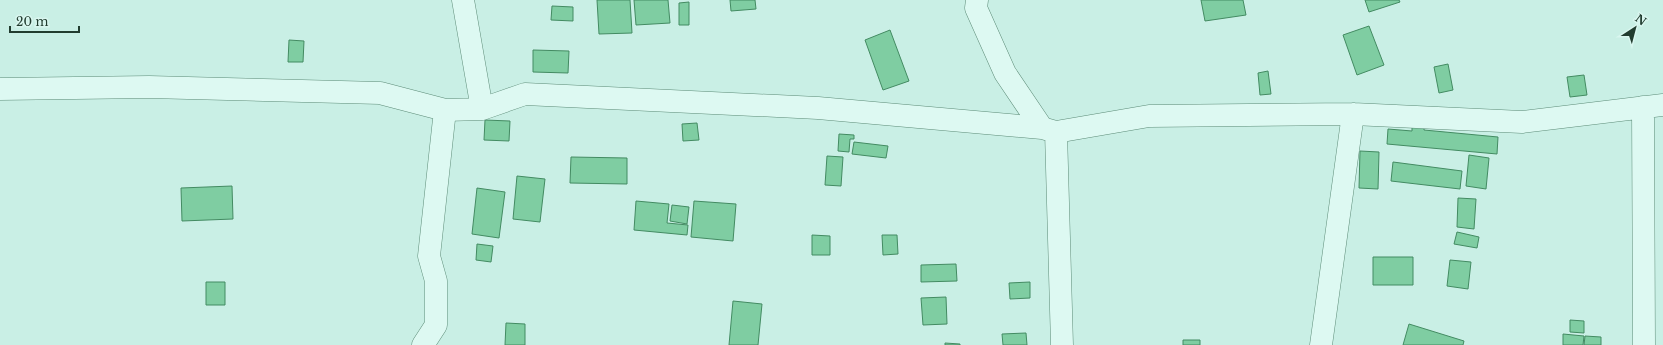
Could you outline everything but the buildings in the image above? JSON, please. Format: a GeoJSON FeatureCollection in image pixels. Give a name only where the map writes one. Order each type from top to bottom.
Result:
{"type":"FeatureCollection","features":[{"type":"Feature","properties":{"kind":"street"},"geometry":{"type":"LineString","coordinates":[[463,0],[482,109]]}},
{"type":"Feature","properties":{"kind":"street"},"geometry":{"type":"LineString","coordinates":[[977,0],[976,8],[1005,73],[1049,130],[1062,345]]}},
{"type":"Feature","properties":{"kind":"street"},"geometry":{"type":"LineString","coordinates":[[0,89],[149,87],[380,92],[444,110],[482,109],[525,94],[818,108],[1049,130],[1149,116],[1353,114],[1522,122],[1653,106],[1644,345]]}},
{"type":"Feature","properties":{"kind":"street"},"geometry":{"type":"LineString","coordinates":[[424,345],[436,325],[436,281],[428,256],[444,110]]}},
{"type":"Feature","properties":{"kind":"street"},"geometry":{"type":"LineString","coordinates":[[1321,345],[1353,114]]}}]}
